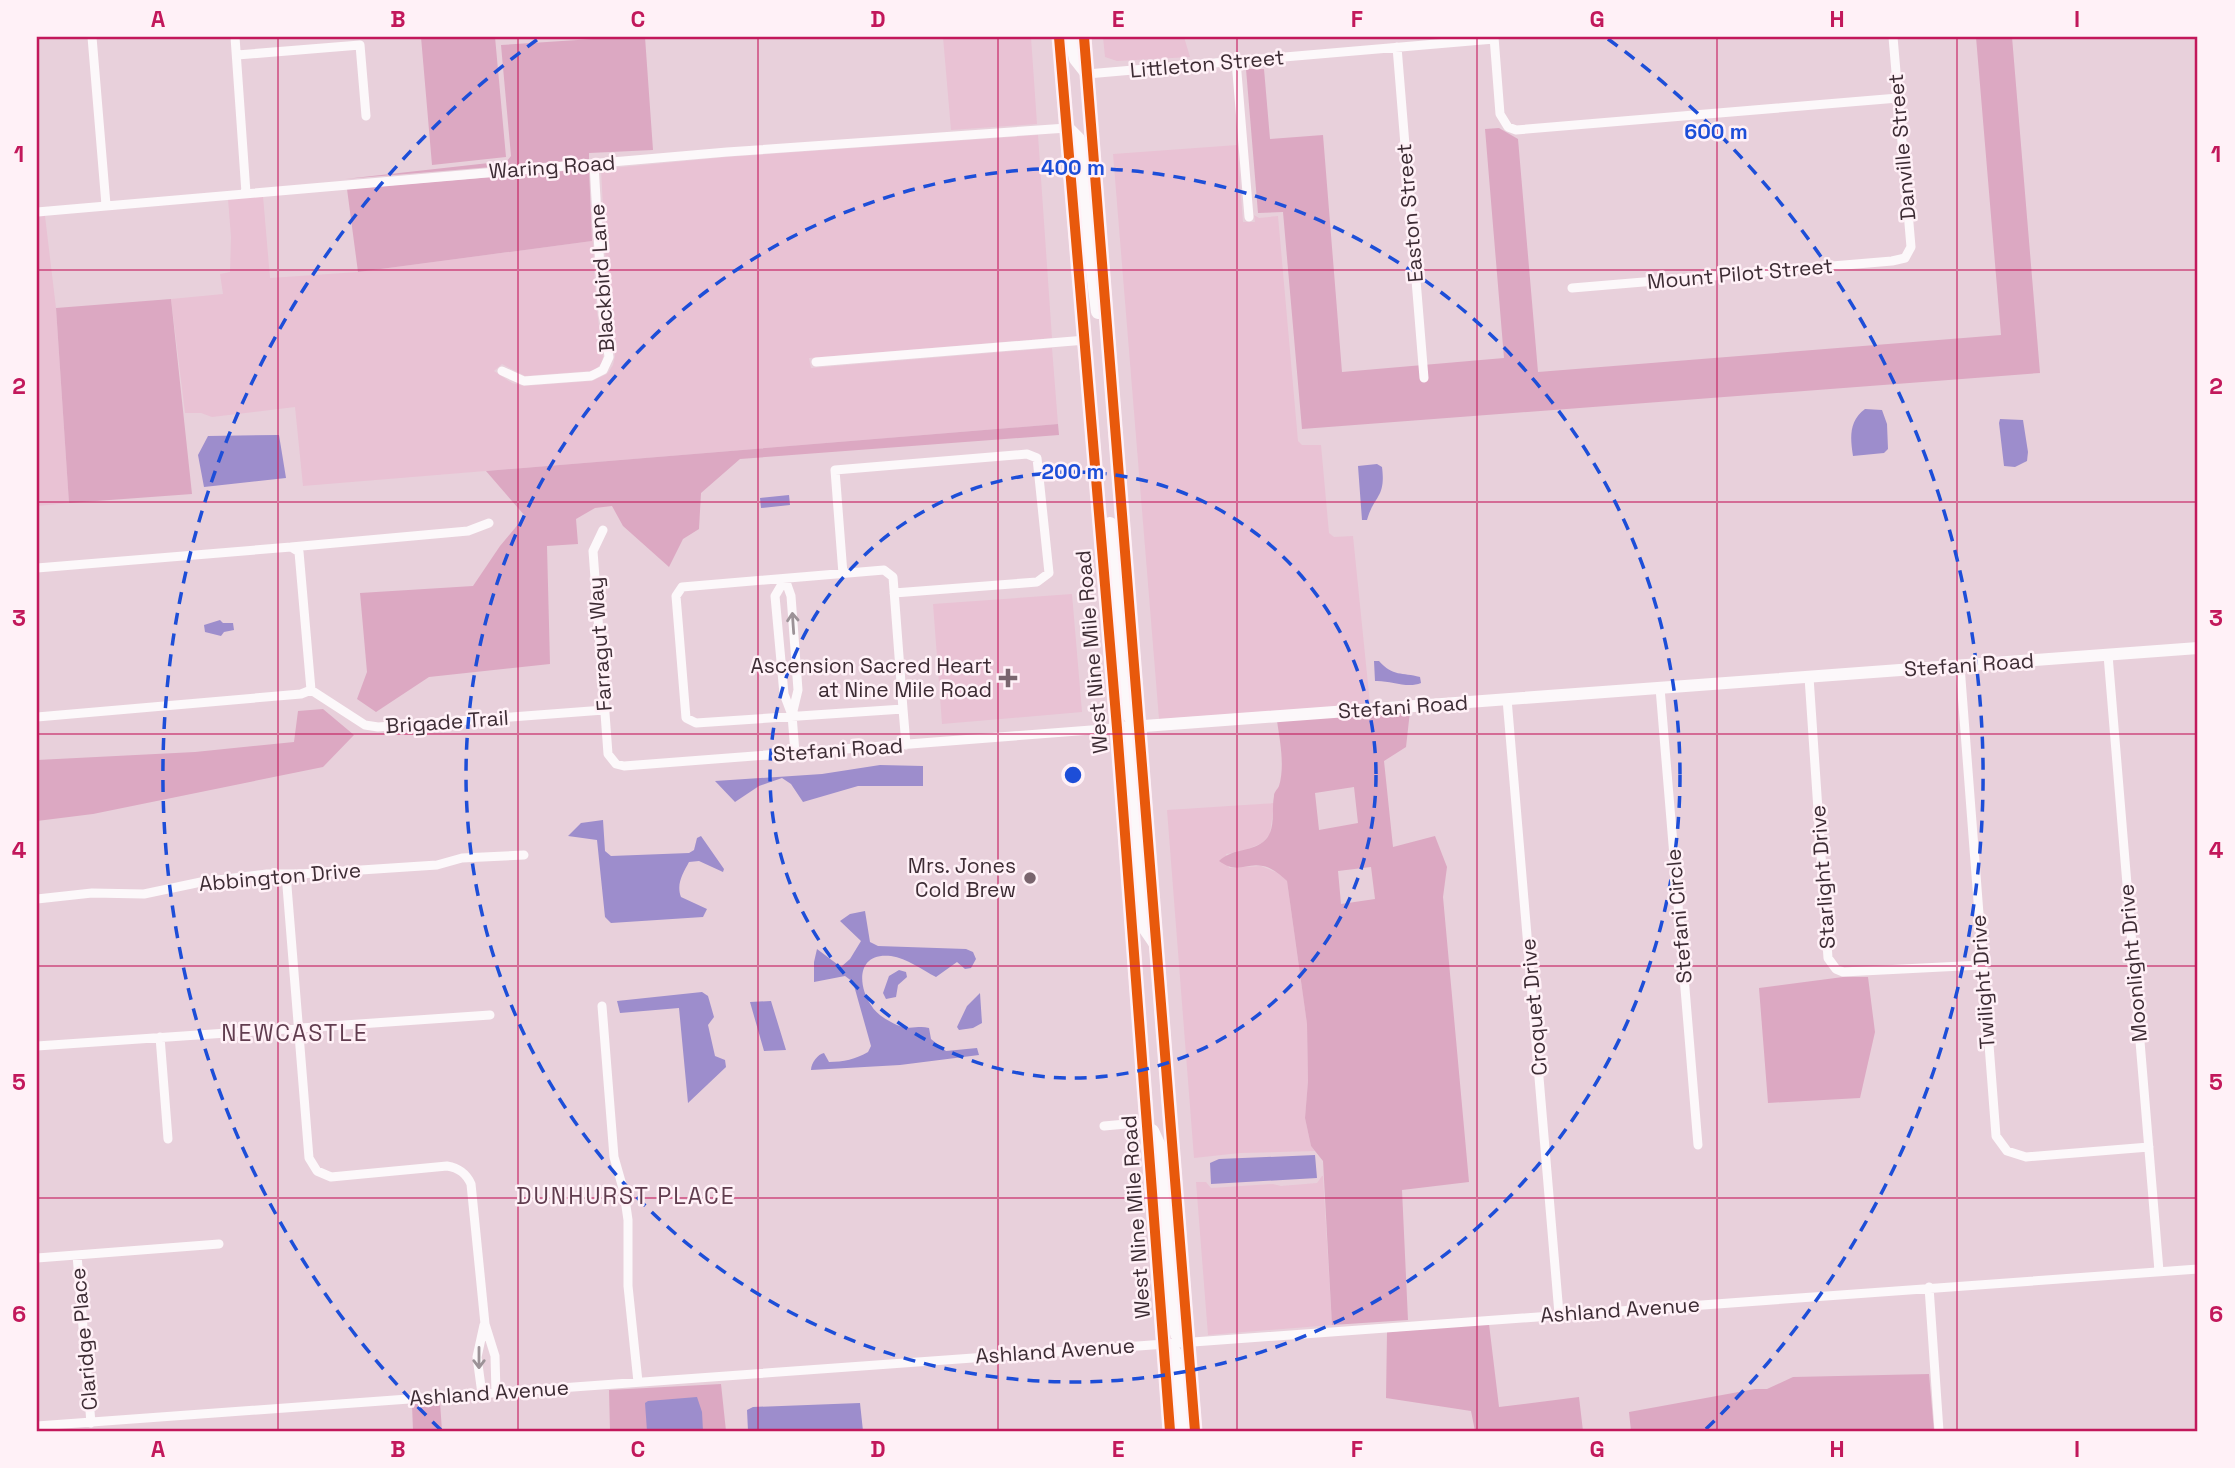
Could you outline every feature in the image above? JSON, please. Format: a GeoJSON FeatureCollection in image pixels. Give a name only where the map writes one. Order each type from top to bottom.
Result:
{"type":"FeatureCollection","features":[{"type":"Feature","properties":{"kind":"main road","name":"West Nine Mile Road"},"geometry":{"type":"LineString","coordinates":[[1059,37],[1100,512],[1170,1431]]}},
{"type":"Feature","properties":{"kind":"main road"},"geometry":{"type":"LineString","coordinates":[[1071,37],[1076,59],[1087,74]]}},
{"type":"Feature","properties":{"kind":"main road","name":"West Nine Mile Road"},"geometry":{"type":"LineString","coordinates":[[1084,37],[1195,1431]]}},
{"type":"Feature","properties":{"kind":"main road"},"geometry":{"type":"LineString","coordinates":[[1067,128],[1078,139],[1083,162],[1097,311],[1107,319]]}},
{"type":"Feature","properties":{"kind":"main road"},"geometry":{"type":"LineString","coordinates":[[1100,512],[1110,524],[1129,715],[1139,726]]}},
{"type":"Feature","properties":{"kind":"main road"},"geometry":{"type":"LineString","coordinates":[[1117,728],[1129,739],[1145,928],[1157,945]]}},
{"type":"Feature","properties":{"kind":"main road"},"geometry":{"type":"LineString","coordinates":[[1148,1122],[1162,1153],[1177,1334],[1188,1341]]}},
{"type":"Feature","properties":{"kind":"main road"},"geometry":{"type":"LineString","coordinates":[[1164,1343],[1177,1356],[1184,1431]]}},
{"type":"Feature","properties":{"kind":"street"},"geometry":{"type":"LineString","coordinates":[[92,37],[106,205]]}},
{"type":"Feature","properties":{"kind":"street"},"geometry":{"type":"LineString","coordinates":[[235,37],[246,193]]}},
{"type":"Feature","properties":{"kind":"street","name":"Danville Street"},"geometry":{"type":"LineString","coordinates":[[1893,37],[1911,247],[1906,257]]}},
{"type":"Feature","properties":{"kind":"street"},"geometry":{"type":"LineString","coordinates":[[1494,38],[1500,114],[1508,127],[1516,130],[1898,98]]}},
{"type":"Feature","properties":{"kind":"street","name":"Littleton Street"},"geometry":{"type":"LineString","coordinates":[[1087,74],[1494,38]]}},
{"type":"Feature","properties":{"kind":"street"},"geometry":{"type":"LineString","coordinates":[[237,55],[360,46],[366,116]]}},
{"type":"Feature","properties":{"kind":"street","name":"Easton Street"},"geometry":{"type":"LineString","coordinates":[[1397,47],[1424,378]]}},
{"type":"Feature","properties":{"kind":"street"},"geometry":{"type":"LineString","coordinates":[[1236,61],[1249,217]]}},
{"type":"Feature","properties":{"kind":"street","name":"Waring Road"},"geometry":{"type":"LineString","coordinates":[[37,212],[727,152],[1067,128]]}},
{"type":"Feature","properties":{"kind":"street","name":"Blackbird Lane"},"geometry":{"type":"LineString","coordinates":[[502,371],[524,381],[591,376],[603,370],[607,364],[609,357],[602,304],[594,164]]}},
{"type":"Feature","properties":{"kind":"street","name":"Mount Pilot Street"},"geometry":{"type":"LineString","coordinates":[[1573,288],[1892,261],[1906,257]]}},
{"type":"Feature","properties":{"kind":"street"},"geometry":{"type":"LineString","coordinates":[[816,362],[1086,340]]}},
{"type":"Feature","properties":{"kind":"street"},"geometry":{"type":"LineString","coordinates":[[843,574],[835,470],[1027,454],[1037,458],[1049,573],[1037,582],[894,593]]}},
{"type":"Feature","properties":{"kind":"street"},"geometry":{"type":"LineString","coordinates":[[37,568],[468,531],[489,523]]}},
{"type":"Feature","properties":{"kind":"street","name":"Farragut Way"},"geometry":{"type":"LineString","coordinates":[[603,530],[593,551],[604,710],[608,754],[611,759]]}},
{"type":"Feature","properties":{"kind":"street"},"geometry":{"type":"LineString","coordinates":[[37,717],[301,694],[312,690],[299,552],[291,547]]}},
{"type":"Feature","properties":{"kind":"street"},"geometry":{"type":"LineString","coordinates":[[903,709],[695,723],[686,718],[676,596],[682,587],[884,570],[893,577],[906,745]]}},
{"type":"Feature","properties":{"kind":"street"},"geometry":{"type":"LineString","coordinates":[[785,579],[791,596],[798,690],[792,715]]}},
{"type":"Feature","properties":{"kind":"street"},"geometry":{"type":"LineString","coordinates":[[785,579],[775,596],[785,694],[792,715],[795,752]]}},
{"type":"Feature","properties":{"kind":"street","name":"Stefani Road"},"geometry":{"type":"LineString","coordinates":[[611,759],[624,766],[2198,648]]}},
{"type":"Feature","properties":{"kind":"street","name":"Moonlight Drive"},"geometry":{"type":"LineString","coordinates":[[2108,655],[2159,1272]]}},
{"type":"Feature","properties":{"kind":"street","name":"Twilight Drive"},"geometry":{"type":"LineString","coordinates":[[1960,666],[1994,1128],[2000,1144],[2007,1151],[2026,1157],[2148,1147]]}},
{"type":"Feature","properties":{"kind":"street","name":"Starlight Drive"},"geometry":{"type":"LineString","coordinates":[[1809,677],[1827,945],[1831,964],[1843,972],[1982,965]]}},
{"type":"Feature","properties":{"kind":"street","name":"Stefani Circle"},"geometry":{"type":"LineString","coordinates":[[1660,688],[1698,1144]]}},
{"type":"Feature","properties":{"kind":"street","name":"Brigade Trail"},"geometry":{"type":"LineString","coordinates":[[312,690],[365,725],[378,727],[604,710]]}},
{"type":"Feature","properties":{"kind":"street","name":"Croquet Drive"},"geometry":{"type":"LineString","coordinates":[[1507,699],[1559,1314]]}},
{"type":"Feature","properties":{"kind":"street","name":"Abbington Drive"},"geometry":{"type":"LineString","coordinates":[[37,899],[92,892],[144,894],[201,882],[267,874],[437,865],[461,858],[524,855]]}},
{"type":"Feature","properties":{"kind":"street"},"geometry":{"type":"LineString","coordinates":[[286,874],[308,1154],[317,1171],[331,1177],[447,1166],[462,1170],[467,1176],[471,1184],[485,1324],[495,1356],[496,1393]]}},
{"type":"Feature","properties":{"kind":"street"},"geometry":{"type":"LineString","coordinates":[[602,1006],[614,1157],[624,1192],[628,1220],[628,1286],[638,1382]]}},
{"type":"Feature","properties":{"kind":"street"},"geometry":{"type":"LineString","coordinates":[[37,1046],[298,1026],[490,1015]]}},
{"type":"Feature","properties":{"kind":"street"},"geometry":{"type":"LineString","coordinates":[[160,1037],[168,1139]]}},
{"type":"Feature","properties":{"kind":"street"},"geometry":{"type":"LineString","coordinates":[[1104,1125],[1148,1122]]}},
{"type":"Feature","properties":{"kind":"street"},"geometry":{"type":"LineString","coordinates":[[37,1258],[219,1244]]}},
{"type":"Feature","properties":{"kind":"street","name":"Claridge Place"},"geometry":{"type":"LineString","coordinates":[[77,1255],[90,1423]]}},
{"type":"Feature","properties":{"kind":"street","name":"Ashland Avenue"},"geometry":{"type":"LineString","coordinates":[[37,1426],[2198,1269]]}},
{"type":"Feature","properties":{"kind":"street"},"geometry":{"type":"LineString","coordinates":[[1929,1287],[1940,1431]]}},
{"type":"Feature","properties":{"kind":"street"},"geometry":{"type":"LineString","coordinates":[[482,1394],[477,1357],[485,1324]]}},
{"type":"Feature","properties":{"kind":"shaded area"},"geometry":{"type":"Polygon","coordinates":[[[421,37],[495,37],[506,157],[432,165],[421,37]]]}},
{"type":"Feature","properties":{"kind":"shaded area"},"geometry":{"type":"Polygon","coordinates":[[[645,37],[653,150],[589,153],[589,159],[345,179],[507,161],[511,156],[501,45],[645,37]]]}},
{"type":"Feature","properties":{"kind":"shaded area"},"geometry":{"type":"Polygon","coordinates":[[[943,37],[1031,37],[1037,124],[951,130],[943,37]]]}},
{"type":"Feature","properties":{"kind":"shaded area"},"geometry":{"type":"Polygon","coordinates":[[[1103,37],[1184,37],[1190,57],[1117,61],[1105,57],[1103,37]]]}},
{"type":"Feature","properties":{"kind":"shaded area"},"geometry":{"type":"Polygon","coordinates":[[[1976,37],[2012,37],[2040,373],[1302,429],[1283,212],[1258,213],[1246,69],[1264,69],[1270,139],[1323,135],[1342,372],[1504,358],[1485,129],[1499,128],[1518,139],[1538,372],[2001,335],[1976,37]]]}},
{"type":"Feature","properties":{"kind":"shaded area"},"geometry":{"type":"Polygon","coordinates":[[[1038,135],[1052,338],[809,358],[811,368],[1052,348],[1058,424],[303,486],[295,407],[212,417],[201,413],[185,413],[171,299],[223,294],[220,274],[230,272],[228,199],[263,196],[270,278],[358,272],[592,241],[591,207],[602,363],[590,371],[525,376],[502,364],[494,371],[512,383],[524,386],[592,381],[607,374],[615,356],[608,303],[601,169],[727,157],[1038,135]]]}},
{"type":"Feature","properties":{"kind":"shaded area"},"geometry":{"type":"Polygon","coordinates":[[[1237,145],[1243,222],[1255,222],[1254,215],[1259,218],[1278,216],[1298,441],[1302,445],[1321,445],[1329,533],[1334,537],[1353,536],[1370,704],[1159,719],[1113,154],[1237,145]]]}},
{"type":"Feature","properties":{"kind":"shaded area"},"geometry":{"type":"Polygon","coordinates":[[[589,169],[592,241],[358,272],[347,189],[589,169]]]}},
{"type":"Feature","properties":{"kind":"shaded area"},"geometry":{"type":"Polygon","coordinates":[[[45,216],[56,308],[69,503],[37,506],[37,217],[45,216]]]}},
{"type":"Feature","properties":{"kind":"shaded area"},"geometry":{"type":"Polygon","coordinates":[[[171,299],[192,494],[69,503],[56,308],[171,299]]]}},
{"type":"Feature","properties":{"kind":"shaded area"},"geometry":{"type":"Polygon","coordinates":[[[1865,409],[1882,410],[1887,424],[1888,449],[1884,453],[1853,456],[1853,424],[1865,409]]]}},
{"type":"Feature","properties":{"kind":"shaded area"},"geometry":{"type":"Polygon","coordinates":[[[2000,419],[2023,420],[2027,461],[2015,467],[2004,466],[2000,419]]]}},
{"type":"Feature","properties":{"kind":"shaded area"},"geometry":{"type":"Polygon","coordinates":[[[1058,424],[1059,435],[740,459],[701,493],[699,529],[683,539],[669,567],[623,526],[612,506],[595,508],[576,519],[578,544],[547,546],[550,664],[429,677],[376,712],[357,699],[367,672],[360,593],[473,586],[500,546],[525,516],[486,471],[1058,424]]]}},
{"type":"Feature","properties":{"kind":"shaded area"},"geometry":{"type":"Polygon","coordinates":[[[279,435],[286,478],[204,487],[198,455],[208,436],[279,435]]]}},
{"type":"Feature","properties":{"kind":"shaded area"},"geometry":{"type":"Polygon","coordinates":[[[1377,464],[1382,467],[1381,491],[1367,520],[1362,520],[1358,466],[1377,464]]]}},
{"type":"Feature","properties":{"kind":"shaded area"},"geometry":{"type":"Polygon","coordinates":[[[789,495],[790,505],[761,508],[760,498],[789,495]]]}},
{"type":"Feature","properties":{"kind":"shaded area","name":"Ascension Sacred Heart at Nine Mile Road"},"geometry":{"type":"Polygon","coordinates":[[[1072,594],[1082,712],[942,724],[933,604],[1072,594]]]}},
{"type":"Feature","properties":{"kind":"shaded area"},"geometry":{"type":"Polygon","coordinates":[[[220,620],[223,623],[233,623],[234,630],[224,632],[221,636],[205,632],[204,625],[220,620]]]}},
{"type":"Feature","properties":{"kind":"shaded area"},"geometry":{"type":"Polygon","coordinates":[[[1374,661],[1379,661],[1393,672],[1420,677],[1421,683],[1410,685],[1375,681],[1374,661]]]}},
{"type":"Feature","properties":{"kind":"shaded area"},"geometry":{"type":"Polygon","coordinates":[[[323,709],[354,735],[323,767],[93,814],[37,821],[37,760],[195,752],[294,742],[298,711],[323,709]]]}},
{"type":"Feature","properties":{"kind":"shaded area"},"geometry":{"type":"Polygon","coordinates":[[[1410,711],[1406,747],[1384,761],[1393,847],[1435,836],[1447,867],[1443,897],[1469,1182],[1402,1190],[1408,1320],[1332,1325],[1323,1161],[1311,1146],[1305,1118],[1308,1081],[1307,1024],[1287,881],[1267,867],[1257,865],[1237,868],[1219,861],[1229,854],[1258,845],[1270,832],[1274,795],[1282,770],[1277,721],[1410,711]],[[1354,787],[1315,793],[1319,830],[1358,823],[1354,787]],[[1371,867],[1338,871],[1341,904],[1375,899],[1371,867]]]}},
{"type":"Feature","properties":{"kind":"shaded area"},"geometry":{"type":"Polygon","coordinates":[[[880,765],[923,766],[923,786],[858,786],[803,802],[791,784],[782,778],[759,786],[735,802],[715,781],[822,774],[880,765]]]}},
{"type":"Feature","properties":{"kind":"shaded area"},"geometry":{"type":"Polygon","coordinates":[[[1274,803],[1270,834],[1262,843],[1241,852],[1226,854],[1229,868],[1261,866],[1278,873],[1287,881],[1307,1024],[1308,1081],[1305,1118],[1311,1146],[1315,1151],[1240,1153],[1194,1158],[1167,810],[1274,803]]]}},
{"type":"Feature","properties":{"kind":"shaded area"},"geometry":{"type":"Polygon","coordinates":[[[603,820],[605,851],[611,856],[689,853],[694,850],[697,838],[701,836],[724,869],[723,872],[699,861],[689,862],[679,888],[681,897],[707,909],[703,917],[611,923],[605,917],[597,840],[568,836],[581,823],[603,820]]]}},
{"type":"Feature","properties":{"kind":"shaded area"},"geometry":{"type":"Polygon","coordinates":[[[865,911],[870,942],[878,946],[966,949],[973,952],[976,959],[971,968],[965,969],[957,962],[936,977],[903,959],[880,956],[866,964],[862,979],[866,997],[886,1019],[902,1027],[929,1028],[931,1039],[946,1051],[977,1048],[979,1055],[900,1065],[811,1070],[817,1057],[824,1053],[829,1062],[844,1061],[868,1052],[871,1046],[853,982],[845,976],[814,982],[817,949],[841,967],[850,959],[861,941],[840,921],[850,914],[865,911]]]}},
{"type":"Feature","properties":{"kind":"shaded area"},"geometry":{"type":"Polygon","coordinates":[[[899,970],[906,972],[907,977],[898,985],[896,997],[886,999],[883,993],[889,976],[899,970]]]}},
{"type":"Feature","properties":{"kind":"shaded area"},"geometry":{"type":"Polygon","coordinates":[[[1843,977],[1868,977],[1875,1032],[1860,1098],[1768,1103],[1759,988],[1843,977]]]}},
{"type":"Feature","properties":{"kind":"shaded area"},"geometry":{"type":"Polygon","coordinates":[[[702,992],[708,996],[714,1017],[708,1025],[715,1056],[725,1060],[726,1067],[688,1103],[679,1008],[620,1013],[617,1001],[702,992]]]}},
{"type":"Feature","properties":{"kind":"shaded area"},"geometry":{"type":"Polygon","coordinates":[[[980,993],[982,1023],[973,1028],[959,1030],[957,1027],[967,1006],[980,993]]]}},
{"type":"Feature","properties":{"kind":"shaded area"},"geometry":{"type":"Polygon","coordinates":[[[771,1001],[786,1050],[764,1051],[750,1002],[771,1001]]]}},
{"type":"Feature","properties":{"kind":"shaded area"},"geometry":{"type":"Polygon","coordinates":[[[1315,1155],[1317,1178],[1211,1184],[1210,1163],[1219,1159],[1315,1155]]]}},
{"type":"Feature","properties":{"kind":"shaded area"},"geometry":{"type":"Polygon","coordinates":[[[1322,1176],[1332,1325],[1208,1335],[1196,1182],[1206,1182],[1211,1188],[1273,1184],[1281,1186],[1317,1183],[1322,1176]]]}},
{"type":"Feature","properties":{"kind":"shaded area"},"geometry":{"type":"Polygon","coordinates":[[[1489,1324],[1499,1407],[1579,1397],[1583,1431],[1475,1431],[1471,1411],[1386,1398],[1387,1332],[1489,1324]]]}},
{"type":"Feature","properties":{"kind":"shaded area"},"geometry":{"type":"Polygon","coordinates":[[[1929,1374],[1934,1431],[1631,1431],[1629,1412],[1767,1389],[1793,1377],[1929,1374]]]}},
{"type":"Feature","properties":{"kind":"shaded area"},"geometry":{"type":"Polygon","coordinates":[[[721,1384],[726,1431],[610,1431],[609,1390],[721,1384]]]}},
{"type":"Feature","properties":{"kind":"shaded area"},"geometry":{"type":"Polygon","coordinates":[[[697,1397],[702,1412],[703,1431],[647,1431],[645,1403],[697,1397]]]}},
{"type":"Feature","properties":{"kind":"shaded area"},"geometry":{"type":"Polygon","coordinates":[[[440,1402],[442,1431],[413,1431],[412,1404],[440,1402]]]}},
{"type":"Feature","properties":{"kind":"shaded area"},"geometry":{"type":"Polygon","coordinates":[[[860,1403],[863,1431],[748,1431],[747,1410],[753,1407],[860,1403]]]}},
{"type":"Feature","properties":{"kind":"cycle path"},"geometry":{"type":"LineString","coordinates":[[1059,37],[1117,728],[1170,1431]]}},
{"type":"Feature","properties":{"kind":"cycle path"},"geometry":{"type":"LineString","coordinates":[[1084,37],[1195,1431]]}},
{"type":"Feature","properties":{"kind":"place","name":"Ascension Sacred Heart at Nine Mile Road"},"geometry":{"type":"Point","coordinates":[1008,678]}},
{"type":"Feature","properties":{"kind":"place","name":"Mrs. Jones Cold Brew"},"geometry":{"type":"Point","coordinates":[1030,878]}},
{"type":"Feature","properties":{"kind":"district","name":"NEWCASTLE"},"geometry":{"type":"Point","coordinates":[295,1033]}},
{"type":"Feature","properties":{"kind":"district","name":"DUNHURST PLACE"},"geometry":{"type":"Point","coordinates":[626,1196]}}]}
